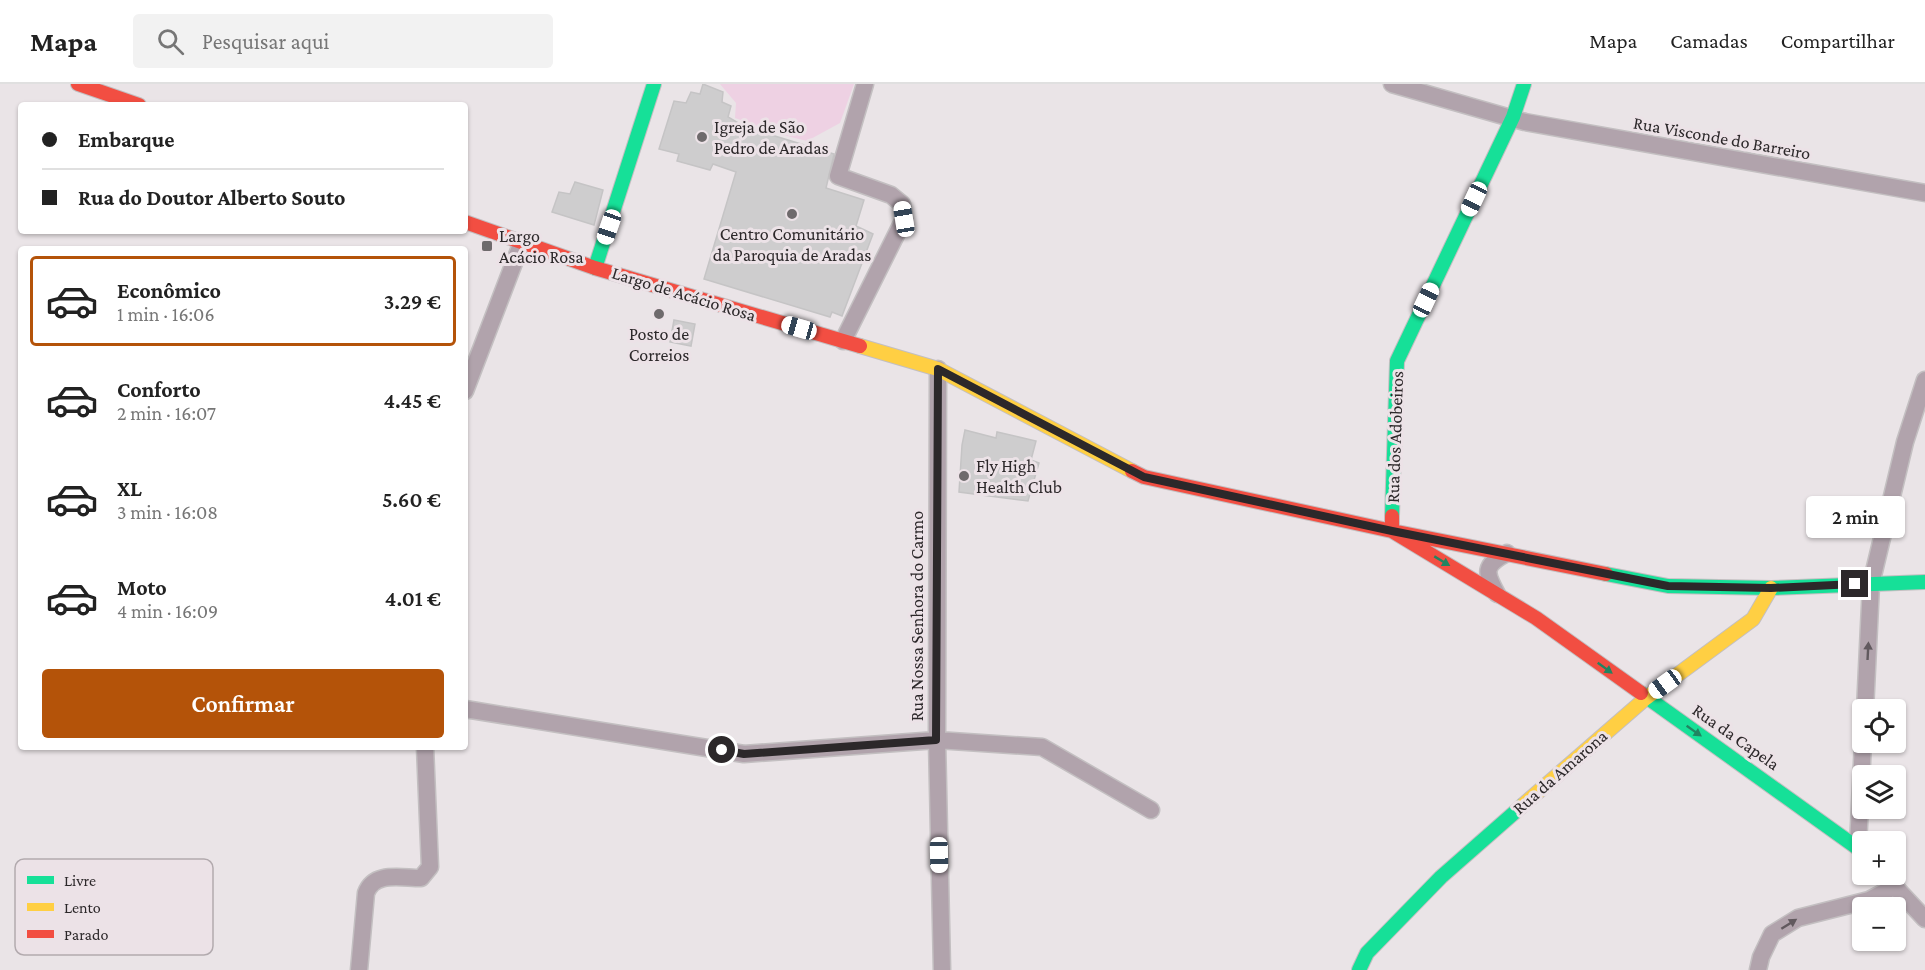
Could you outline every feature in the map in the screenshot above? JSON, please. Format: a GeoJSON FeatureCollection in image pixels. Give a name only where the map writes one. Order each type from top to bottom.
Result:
{"type":"FeatureCollection","features":[{"type":"Feature","properties":{"kind":"street"},"geometry":{"type":"LineString","coordinates":[[78,84],[130,102]]}},
{"type":"Feature","properties":{"kind":"street"},"geometry":{"type":"LineString","coordinates":[[595,268],[654,84]]}},
{"type":"Feature","properties":{"kind":"street"},"geometry":{"type":"LineString","coordinates":[[843,341],[904,219],[902,204],[891,195],[838,176],[866,84]]}},
{"type":"Feature","properties":{"kind":"street","name":"Rua Visconde do Barreiro"},"geometry":{"type":"LineString","coordinates":[[1392,84],[1513,117],[1728,159],[1925,193]]}},
{"type":"Feature","properties":{"kind":"street","name":"Rua dos Adobeiros"},"geometry":{"type":"LineString","coordinates":[[1392,531],[1397,361],[1513,117],[1524,84]]}},
{"type":"Feature","properties":{"kind":"street","name":"Largo de Acácio Rosa"},"geometry":{"type":"LineString","coordinates":[[468,223],[595,268],[938,369],[1144,477],[1392,531],[1668,586],[1771,588],[1925,582]]}},
{"type":"Feature","properties":{"kind":"street"},"geometry":{"type":"LineString","coordinates":[[468,383],[522,242]]}},
{"type":"Feature","properties":{"kind":"street","name":"Rua Nossa Senhora do Carmo"},"geometry":{"type":"LineString","coordinates":[[938,369],[936,740],[942,970]]}},
{"type":"Feature","properties":{"kind":"street"},"geometry":{"type":"LineString","coordinates":[[1866,699],[1871,584],[1902,454],[1925,380]]}},
{"type":"Feature","properties":{"kind":"street","name":"Rua da Capela"},"geometry":{"type":"LineString","coordinates":[[1392,531],[1536,618],[1852,843]]}},
{"type":"Feature","properties":{"kind":"street"},"geometry":{"type":"LineString","coordinates":[[1497,594],[1488,577],[1488,567],[1494,560],[1507,553]]}},
{"type":"Feature","properties":{"kind":"street","name":"Rua da Amarona"},"geometry":{"type":"LineString","coordinates":[[1359,970],[1367,953],[1441,877],[1646,698],[1753,619],[1771,588]]}},
{"type":"Feature","properties":{"kind":"street"},"geometry":{"type":"LineString","coordinates":[[468,709],[744,754],[936,740],[1041,747],[1151,810]]}},
{"type":"Feature","properties":{"kind":"street"},"geometry":{"type":"LineString","coordinates":[[359,970],[366,894],[369,884],[377,878],[421,878],[430,867],[425,750]]}},
{"type":"Feature","properties":{"kind":"street"},"geometry":{"type":"LineString","coordinates":[[1861,831],[1863,753]]}},
{"type":"Feature","properties":{"kind":"street"},"geometry":{"type":"LineString","coordinates":[[1758,970],[1761,957],[1772,934],[1798,918],[1869,900],[1884,885]]}},
{"type":"Feature","properties":{"kind":"street"},"geometry":{"type":"LineString","coordinates":[[1892,885],[1925,919]]}},
{"type":"Feature","properties":{"kind":"shaded area"},"geometry":{"type":"Polygon","coordinates":[[[720,84],[854,84],[840,123],[807,141],[735,118],[736,103],[720,84]]]}},
{"type":"Feature","properties":{"kind":"building","name":"Centro Comunitário da Paroquia de Aradas"},"geometry":{"type":"Polygon","coordinates":[[[703,84],[723,92],[722,102],[731,106],[728,117],[745,127],[834,154],[826,188],[864,200],[856,226],[873,234],[842,316],[832,312],[830,317],[704,279],[736,172],[713,164],[710,170],[677,161],[679,154],[659,149],[674,101],[686,103],[691,92],[700,94],[703,84]]]}},
{"type":"Feature","properties":{"kind":"building"},"geometry":{"type":"Polygon","coordinates":[[[575,182],[603,190],[594,225],[552,212],[559,192],[570,194],[575,182]]]}},
{"type":"Feature","properties":{"kind":"building"},"geometry":{"type":"Polygon","coordinates":[[[674,320],[695,324],[691,346],[670,342],[674,320]]]}},
{"type":"Feature","properties":{"kind":"building"},"geometry":{"type":"Polygon","coordinates":[[[965,430],[996,438],[997,432],[1036,441],[1031,460],[1039,463],[1028,501],[959,492],[965,430]]]}},
{"type":"Feature","properties":{"kind":"traffic: fast"},"geometry":{"type":"LineString","coordinates":[[595,268],[654,84]]}},
{"type":"Feature","properties":{"kind":"traffic: fast"},"geometry":{"type":"LineString","coordinates":[[1392,516],[1397,361],[1513,117],[1524,84]]}},
{"type":"Feature","properties":{"kind":"traffic: fast"},"geometry":{"type":"LineString","coordinates":[[1606,574],[1668,586],[1771,588],[1925,582]]}},
{"type":"Feature","properties":{"kind":"traffic: fast"},"geometry":{"type":"LineString","coordinates":[[1641,693],[1852,844]]}},
{"type":"Feature","properties":{"kind":"traffic: fast"},"geometry":{"type":"LineString","coordinates":[[1359,970],[1367,953],[1441,877],[1523,805]]}},
{"type":"Feature","properties":{"kind":"traffic: slow"},"geometry":{"type":"LineString","coordinates":[[860,346],[938,369],[1132,471]]}},
{"type":"Feature","properties":{"kind":"traffic: slow"},"geometry":{"type":"LineString","coordinates":[[1523,805],[1646,698],[1753,619],[1771,588]]}},
{"type":"Feature","properties":{"kind":"traffic: jam"},"geometry":{"type":"LineString","coordinates":[[78,84],[130,102]]}},
{"type":"Feature","properties":{"kind":"traffic: jam"},"geometry":{"type":"LineString","coordinates":[[468,223],[595,268],[860,346]]}},
{"type":"Feature","properties":{"kind":"traffic: jam"},"geometry":{"type":"LineString","coordinates":[[1132,471],[1144,477],[1392,531],[1606,574]]}},
{"type":"Feature","properties":{"kind":"traffic: jam"},"geometry":{"type":"LineString","coordinates":[[1392,516],[1392,531],[1536,618],[1641,693]]}},
{"type":"Feature","properties":{"kind":"place","name":"Igreja de São Pedro de Aradas"},"geometry":{"type":"Point","coordinates":[702,137]}},
{"type":"Feature","properties":{"kind":"place","name":"Centro Comunitário da Paroquia de Aradas"},"geometry":{"type":"Point","coordinates":[792,214]}},
{"type":"Feature","properties":{"kind":"place","name":"Largo Acácio Rosa"},"geometry":{"type":"Point","coordinates":[487,246]}},
{"type":"Feature","properties":{"kind":"place","name":"Posto de Correios"},"geometry":{"type":"Point","coordinates":[659,314]}},
{"type":"Feature","properties":{"kind":"place","name":"Fly High Health Club"},"geometry":{"type":"Point","coordinates":[964,476]}},
{"type":"Feature","properties":{"kind":"route"},"geometry":{"type":"LineString","coordinates":[[722,750],[744,754],[936,740],[938,369],[1144,477],[1392,531],[1668,586],[1771,588],[1855,584]]}}]}
